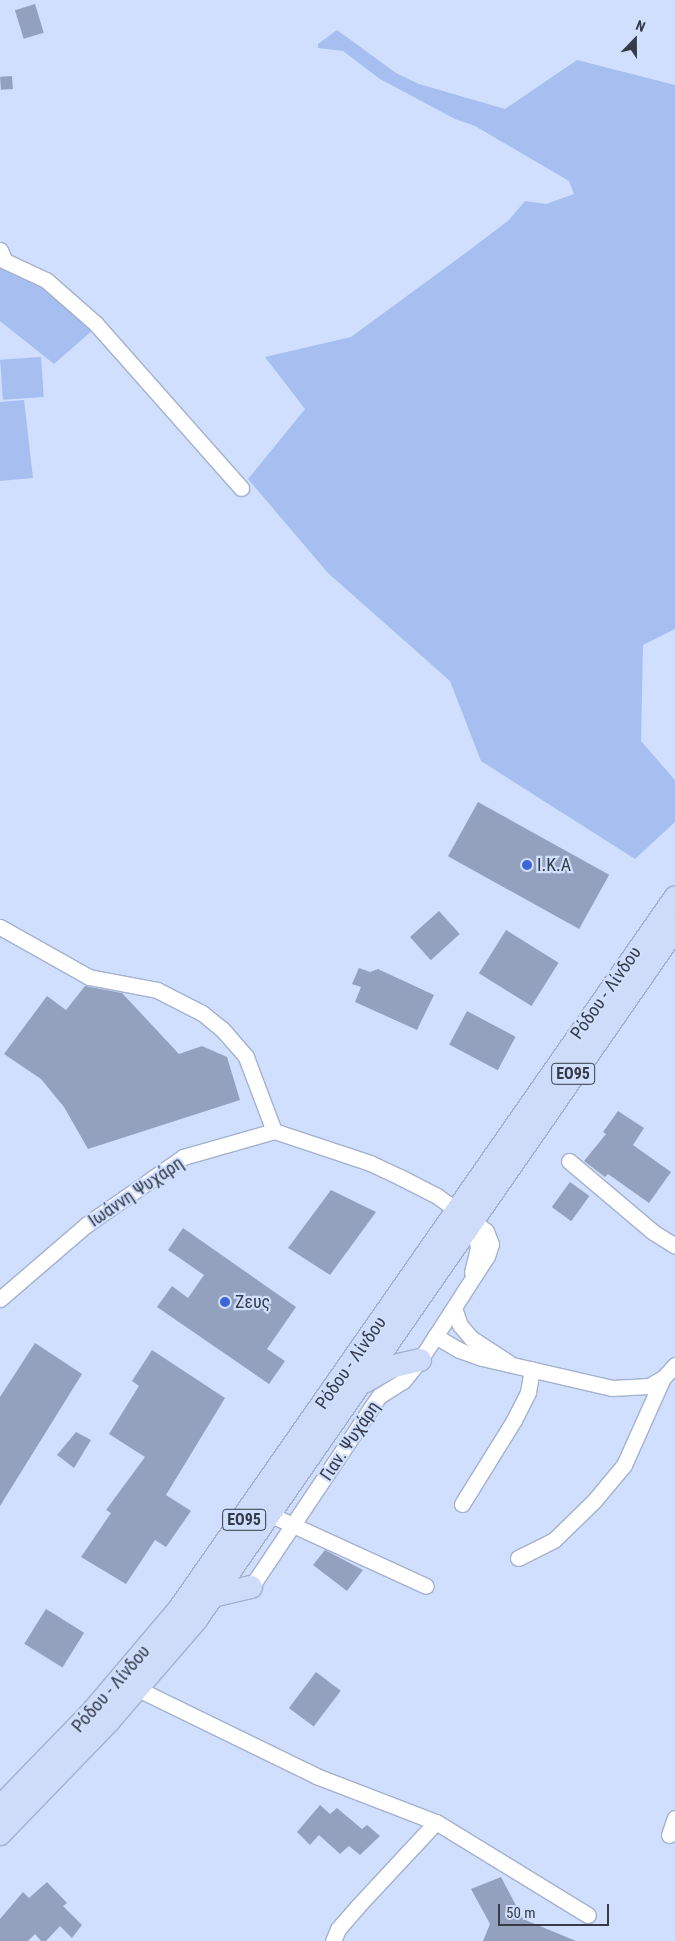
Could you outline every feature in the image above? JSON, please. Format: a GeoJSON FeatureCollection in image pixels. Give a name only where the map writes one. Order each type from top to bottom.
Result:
{"type":"FeatureCollection","features":[{"type":"Feature","properties":{"kind":"main road","name":"Ρόδου - Λίνδου"},"geometry":{"type":"LineString","coordinates":[[0,1834],[138,1689],[212,1596],[271,1515],[359,1386],[465,1215],[675,898]]}},
{"type":"Feature","properties":{"kind":"main road","name":"Ρόδου - Λίνδου"},"geometry":{"type":"LineString","coordinates":[[0,1807],[93,1711],[180,1608],[675,929]]}},
{"type":"Feature","properties":{"kind":"main road"},"geometry":{"type":"LineString","coordinates":[[359,1386],[390,1366],[420,1360]]}},
{"type":"Feature","properties":{"kind":"main road"},"geometry":{"type":"LineString","coordinates":[[212,1596],[251,1587]]}},
{"type":"Feature","properties":{"kind":"street"},"geometry":{"type":"LineString","coordinates":[[0,250],[5,261],[46,280],[96,324],[241,488]]}},
{"type":"Feature","properties":{"kind":"street"},"geometry":{"type":"LineString","coordinates":[[0,927],[89,977],[157,990],[202,1013],[222,1029],[246,1057],[274,1131],[370,1163],[465,1215]]}},
{"type":"Feature","properties":{"kind":"street","name":"Ιωάννη Ψυχάρη"},"geometry":{"type":"LineString","coordinates":[[0,1299],[86,1225],[183,1157],[274,1131]]}},
{"type":"Feature","properties":{"kind":"street"},"geometry":{"type":"LineString","coordinates":[[569,1162],[653,1232],[675,1246]]}},
{"type":"Feature","properties":{"kind":"street","name":"Γιαν. Ψυχάρη"},"geometry":{"type":"LineString","coordinates":[[251,1587],[382,1393],[403,1381],[420,1360],[464,1292],[478,1248],[465,1215]]}},
{"type":"Feature","properties":{"kind":"street"},"geometry":{"type":"LineString","coordinates":[[454,1308],[460,1325],[471,1338],[508,1362]]}},
{"type":"Feature","properties":{"kind":"street"},"geometry":{"type":"LineString","coordinates":[[435,1336],[470,1355],[508,1362],[612,1388],[634,1389],[663,1378]]}},
{"type":"Feature","properties":{"kind":"street"},"geometry":{"type":"LineString","coordinates":[[518,1558],[554,1540],[594,1501],[624,1465],[663,1378],[675,1365]]}},
{"type":"Feature","properties":{"kind":"street"},"geometry":{"type":"LineString","coordinates":[[462,1504],[514,1420],[528,1392],[532,1369]]}},
{"type":"Feature","properties":{"kind":"street"},"geometry":{"type":"LineString","coordinates":[[271,1515],[426,1586]]}},
{"type":"Feature","properties":{"kind":"street"},"geometry":{"type":"LineString","coordinates":[[138,1689],[316,1776],[436,1822],[588,1915]]}},
{"type":"Feature","properties":{"kind":"street"},"geometry":{"type":"LineString","coordinates":[[669,1835],[675,1818]]}},
{"type":"Feature","properties":{"kind":"street"},"geometry":{"type":"LineString","coordinates":[[333,1941],[338,1929],[357,1906],[436,1822]]}},
{"type":"Feature","properties":{"kind":"shaded area"},"geometry":{"type":"Polygon","coordinates":[[[337,30],[396,73],[419,84],[505,109],[577,60],[675,85],[675,629],[643,645],[641,741],[675,780],[675,822],[635,859],[481,761],[450,681],[328,573],[248,479],[305,409],[265,357],[351,337],[509,220],[525,201],[546,204],[574,194],[569,181],[475,126],[455,119],[380,79],[343,51],[318,48],[318,44],[337,30]]]}},
{"type":"Feature","properties":{"kind":"shaded area"},"geometry":{"type":"Polygon","coordinates":[[[0,257],[43,283],[94,329],[54,364],[0,321],[0,257]]]}},
{"type":"Feature","properties":{"kind":"shaded area"},"geometry":{"type":"Polygon","coordinates":[[[41,357],[44,397],[3,400],[0,360],[41,357]]]}},
{"type":"Feature","properties":{"kind":"shaded area"},"geometry":{"type":"Polygon","coordinates":[[[24,400],[33,478],[0,481],[0,402],[24,400]]]}},
{"type":"Feature","properties":{"kind":"building"},"geometry":{"type":"Polygon","coordinates":[[[35,4],[44,33],[24,39],[15,10],[35,4]]]}},
{"type":"Feature","properties":{"kind":"building"},"geometry":{"type":"Polygon","coordinates":[[[12,76],[13,89],[1,90],[0,77],[12,76]]]}},
{"type":"Feature","properties":{"kind":"building","name":"Ι.Κ.Α"},"geometry":{"type":"Polygon","coordinates":[[[478,802],[609,875],[579,929],[448,856],[478,802]]]}},
{"type":"Feature","properties":{"kind":"building"},"geometry":{"type":"Polygon","coordinates":[[[439,911],[460,934],[431,960],[410,937],[439,911]]]}},
{"type":"Feature","properties":{"kind":"building"},"geometry":{"type":"Polygon","coordinates":[[[506,930],[559,963],[532,1006],[479,973],[506,930]]]}},
{"type":"Feature","properties":{"kind":"building"},"geometry":{"type":"Polygon","coordinates":[[[359,968],[370,972],[378,969],[434,995],[417,1030],[355,1002],[361,987],[352,984],[359,968]]]}},
{"type":"Feature","properties":{"kind":"building"},"geometry":{"type":"Polygon","coordinates":[[[85,986],[122,993],[179,1054],[202,1046],[227,1057],[240,1100],[88,1149],[64,1107],[41,1079],[4,1054],[47,996],[66,1010],[85,986]]]}},
{"type":"Feature","properties":{"kind":"building"},"geometry":{"type":"Polygon","coordinates":[[[467,1011],[516,1037],[498,1070],[449,1045],[467,1011]]]}},
{"type":"Feature","properties":{"kind":"building"},"geometry":{"type":"Polygon","coordinates":[[[618,1111],[644,1128],[633,1145],[671,1172],[649,1203],[608,1174],[605,1177],[584,1161],[606,1134],[603,1132],[618,1111]]]}},
{"type":"Feature","properties":{"kind":"building"},"geometry":{"type":"Polygon","coordinates":[[[570,1182],[589,1196],[571,1221],[552,1207],[570,1182]]]}},
{"type":"Feature","properties":{"kind":"building"},"geometry":{"type":"Polygon","coordinates":[[[331,1190],[376,1212],[330,1275],[288,1248],[331,1190]]]}},
{"type":"Feature","properties":{"kind":"building","name":"Ζευς"},"geometry":{"type":"Polygon","coordinates":[[[183,1228],[296,1307],[267,1349],[285,1361],[269,1384],[157,1307],[172,1286],[188,1298],[204,1275],[168,1250],[183,1228]]]}},
{"type":"Feature","properties":{"kind":"building"},"geometry":{"type":"Polygon","coordinates":[[[35,1343],[82,1374],[0,1506],[0,1397],[35,1343]]]}},
{"type":"Feature","properties":{"kind":"building"},"geometry":{"type":"Polygon","coordinates":[[[152,1350],[225,1398],[166,1495],[191,1511],[166,1547],[155,1540],[126,1584],[81,1557],[111,1513],[106,1510],[145,1457],[109,1434],[139,1386],[132,1381],[152,1350]]]}},
{"type":"Feature","properties":{"kind":"building"},"geometry":{"type":"Polygon","coordinates":[[[76,1432],[91,1440],[74,1468],[57,1455],[76,1432]]]}},
{"type":"Feature","properties":{"kind":"building"},"geometry":{"type":"Polygon","coordinates":[[[325,1550],[363,1570],[347,1591],[313,1565],[325,1550]]]}},
{"type":"Feature","properties":{"kind":"building"},"geometry":{"type":"Polygon","coordinates":[[[46,1609],[84,1633],[62,1668],[24,1644],[46,1609]]]}},
{"type":"Feature","properties":{"kind":"building"},"geometry":{"type":"Polygon","coordinates":[[[316,1672],[341,1691],[314,1727],[289,1708],[316,1672]]]}},
{"type":"Feature","properties":{"kind":"building"},"geometry":{"type":"Polygon","coordinates":[[[320,1805],[330,1814],[337,1808],[362,1829],[367,1825],[380,1836],[360,1855],[349,1846],[340,1854],[319,1835],[310,1845],[297,1832],[320,1805]]]}},
{"type":"Feature","properties":{"kind":"building"},"geometry":{"type":"Polygon","coordinates":[[[501,1877],[523,1919],[576,1941],[483,1941],[490,1924],[471,1889],[501,1877]]]}},
{"type":"Feature","properties":{"kind":"building"},"geometry":{"type":"Polygon","coordinates":[[[47,1882],[67,1903],[63,1906],[82,1925],[72,1938],[60,1926],[46,1941],[41,1941],[35,1934],[28,1941],[0,1941],[0,1919],[23,1892],[29,1898],[47,1882]]]}},
{"type":"Feature","properties":{"kind":"place","name":"Ι.Κ.Α"},"geometry":{"type":"Point","coordinates":[527,865]}},
{"type":"Feature","properties":{"kind":"place","name":"Ζευς"},"geometry":{"type":"Point","coordinates":[225,1302]}}]}
